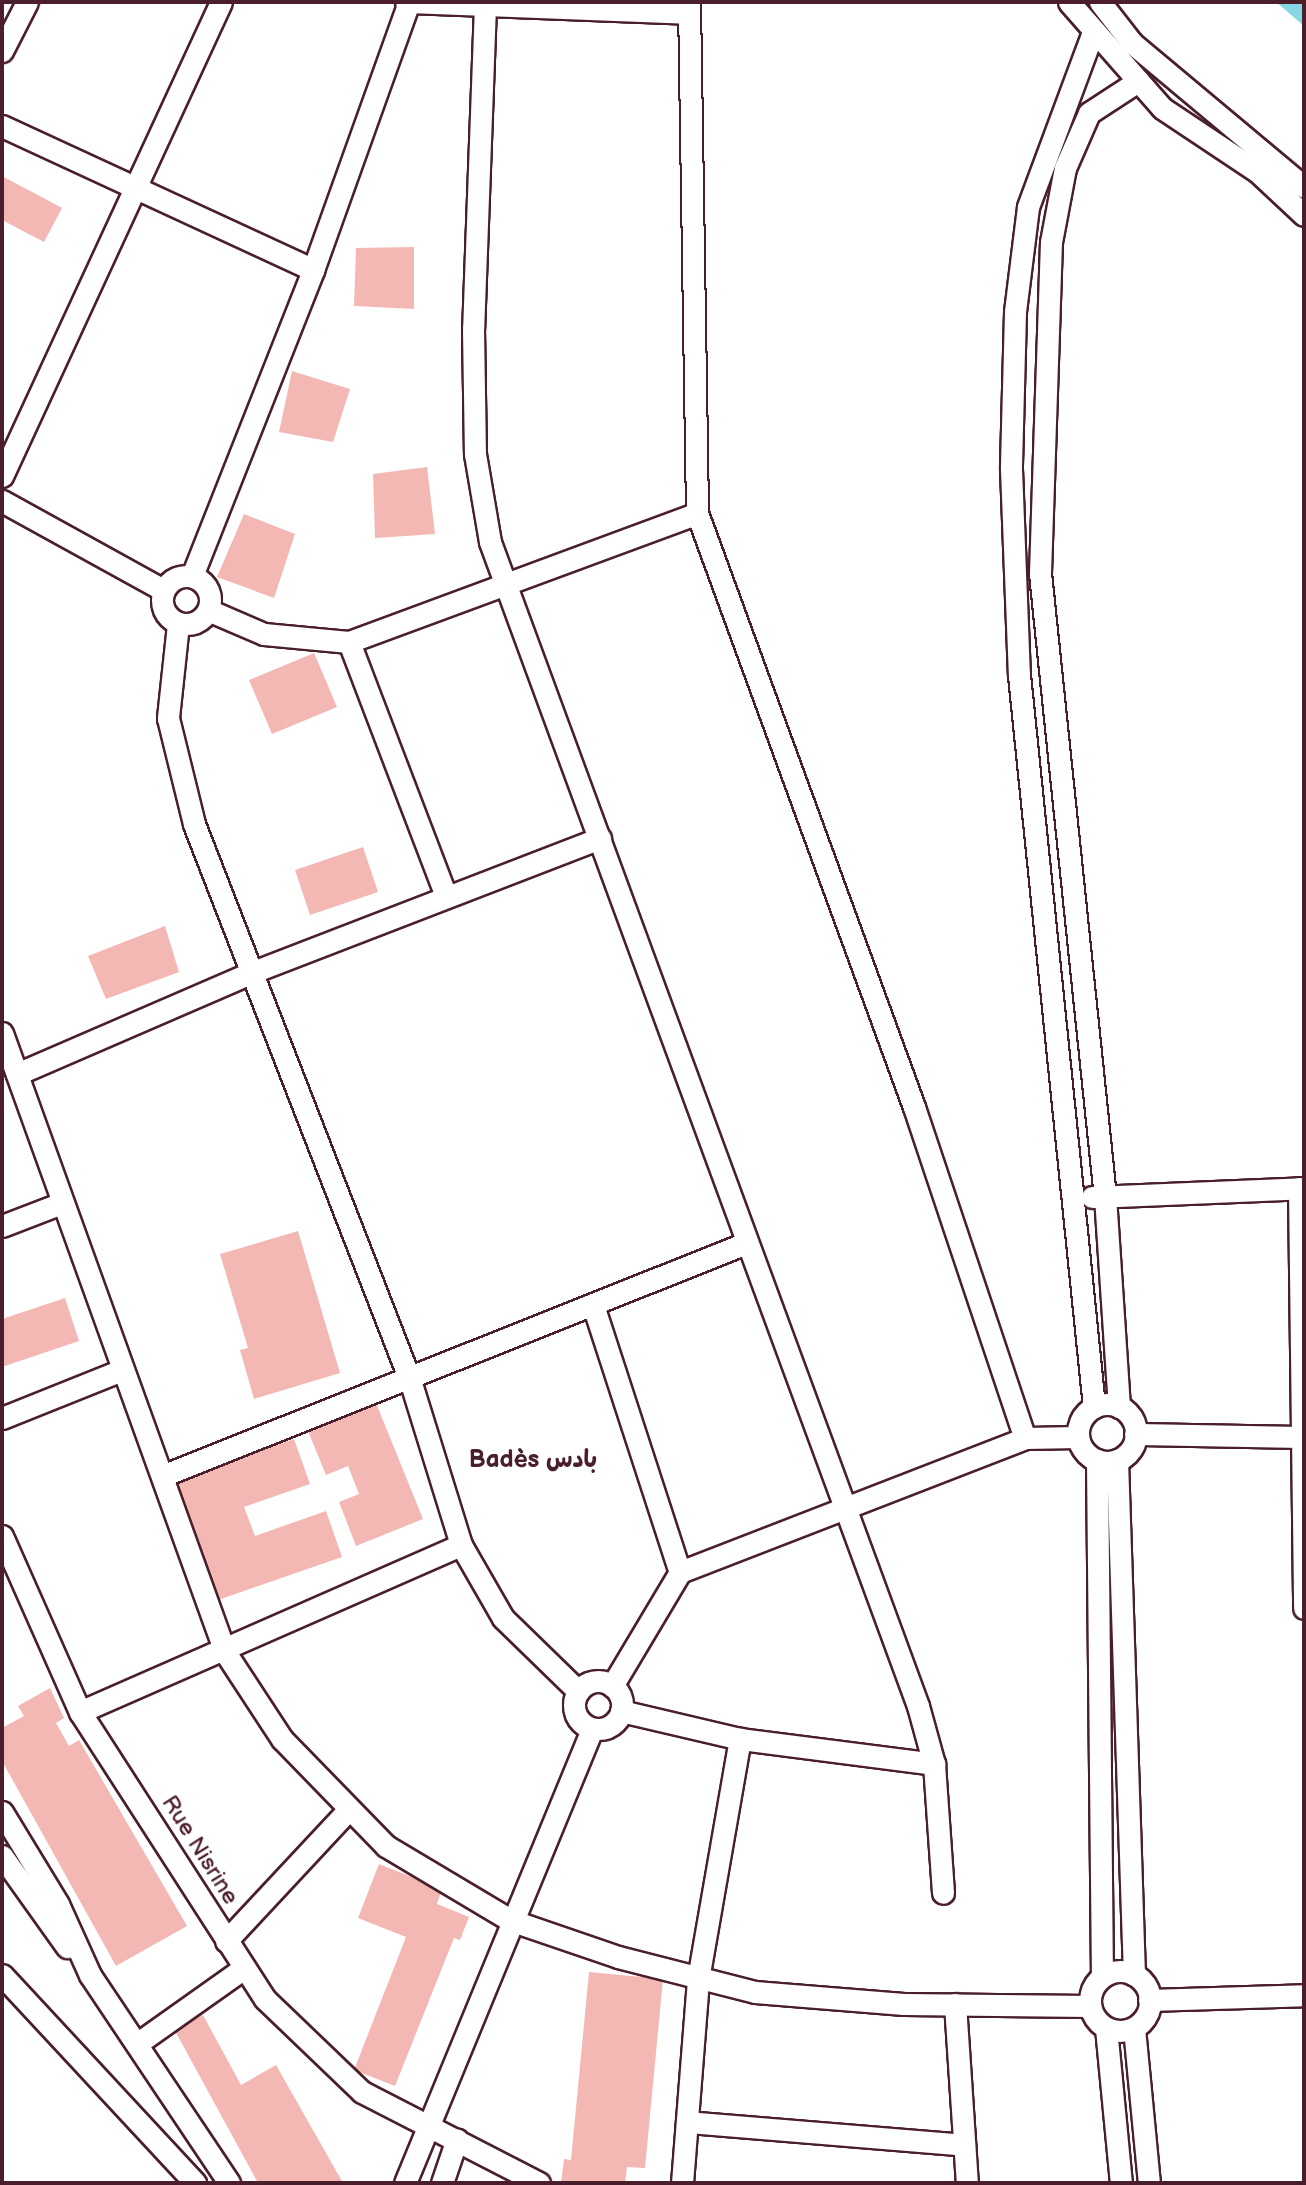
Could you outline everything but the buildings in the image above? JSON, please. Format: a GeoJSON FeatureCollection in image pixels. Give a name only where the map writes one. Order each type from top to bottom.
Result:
{"type":"FeatureCollection","features":[{"type":"Feature","properties":{"kind":"street"},"geometry":{"type":"LineString","coordinates":[[2,51],[27,2]]}},
{"type":"Feature","properties":{"kind":"street"},"geometry":{"type":"LineString","coordinates":[[2,476],[132,187],[221,2]]}},
{"type":"Feature","properties":{"kind":"street"},"geometry":{"type":"LineString","coordinates":[[192,576],[313,270],[408,2],[689,8],[697,513],[914,1107],[1025,1438]]}},
{"type":"Feature","properties":{"kind":"street"},"geometry":{"type":"LineString","coordinates":[[1069,2],[1162,108],[1258,172],[1304,215]]}},
{"type":"Feature","properties":{"kind":"street"},"geometry":{"type":"LineString","coordinates":[[1100,2],[1132,43],[1304,187]]}},
{"type":"Feature","properties":{"kind":"street"},"geometry":{"type":"LineString","coordinates":[[485,5],[475,454],[504,583],[600,838],[845,1511],[934,1764],[943,1893]]}},
{"type":"Feature","properties":{"kind":"street"},"geometry":{"type":"LineString","coordinates":[[1093,32],[1028,207],[1015,312],[1011,469],[1019,675],[1076,1197],[1094,1406]]}},
{"type":"Feature","properties":{"kind":"street"},"geometry":{"type":"LineString","coordinates":[[1135,1434],[1119,1407],[1105,1197],[1040,573],[1051,242],[1065,167],[1088,113],[1138,81]]}},
{"type":"Feature","properties":{"kind":"street"},"geometry":{"type":"LineString","coordinates":[[2,126],[313,270]]}},
{"type":"Feature","properties":{"kind":"street"},"geometry":{"type":"LineString","coordinates":[[2,502],[163,590]]}},
{"type":"Feature","properties":{"kind":"street"},"geometry":{"type":"LineString","coordinates":[[208,610],[264,634],[349,642],[697,513]]}},
{"type":"Feature","properties":{"kind":"street"},"geometry":{"type":"LineString","coordinates":[[178,624],[163,607],[163,590],[175,578],[192,576]]}},
{"type":"Feature","properties":{"kind":"street"},"geometry":{"type":"LineString","coordinates":[[178,624],[197,622],[208,610],[209,593],[192,576]]}},
{"type":"Feature","properties":{"kind":"street"},"geometry":{"type":"LineString","coordinates":[[178,624],[168,684],[178,767],[253,972],[410,1380],[461,1545],[503,1618],[578,1691],[577,1718],[592,1729],[610,1726],[621,1711]]}},
{"type":"Feature","properties":{"kind":"street"},"geometry":{"type":"LineString","coordinates":[[349,642],[446,895]]}},
{"type":"Feature","properties":{"kind":"street"},"geometry":{"type":"LineString","coordinates":[[17,1074],[253,972],[446,895],[600,838]]}},
{"type":"Feature","properties":{"kind":"street"},"geometry":{"type":"LineString","coordinates":[[2,1033],[225,1652],[254,1704],[348,1810],[386,1846],[510,1920],[698,1979],[755,1992],[955,2004],[1090,2006]]}},
{"type":"Feature","properties":{"kind":"street"},"geometry":{"type":"LineString","coordinates":[[1076,1197],[1302,1188],[1304,1608]]}},
{"type":"Feature","properties":{"kind":"street"},"geometry":{"type":"LineString","coordinates":[[2,1226],[62,1203]]}},
{"type":"Feature","properties":{"kind":"street"},"geometry":{"type":"LineString","coordinates":[[162,1476],[594,1308],[746,1243]]}},
{"type":"Feature","properties":{"kind":"street"},"geometry":{"type":"LineString","coordinates":[[594,1308],[680,1572]]}},
{"type":"Feature","properties":{"kind":"street"},"geometry":{"type":"LineString","coordinates":[[2,1418],[122,1370]]}},
{"type":"Feature","properties":{"kind":"street"},"geometry":{"type":"LineString","coordinates":[[1078,1437],[1084,1414],[1094,1406],[1119,1407]]}},
{"type":"Feature","properties":{"kind":"street"},"geometry":{"type":"LineString","coordinates":[[1090,2006],[1102,1977],[1099,1759],[1107,1460],[1135,1434],[1303,1438]]}},
{"type":"Feature","properties":{"kind":"street"},"geometry":{"type":"LineString","coordinates":[[612,1686],[680,1572],[845,1511],[1025,1438],[1078,1437],[1107,1460],[1127,1759],[1134,1975],[1149,2000]]}},
{"type":"Feature","properties":{"kind":"street","name":"Rue Nisrine"},"geometry":{"type":"LineString","coordinates":[[2,1536],[80,1712],[265,1999],[362,2092],[432,2125],[539,2183]]}},
{"type":"Feature","properties":{"kind":"street"},"geometry":{"type":"LineString","coordinates":[[80,1712],[225,1652],[461,1545]]}},
{"type":"Feature","properties":{"kind":"street"},"geometry":{"type":"LineString","coordinates":[[578,1691],[594,1681],[612,1686]]}},
{"type":"Feature","properties":{"kind":"street"},"geometry":{"type":"LineString","coordinates":[[612,1686],[621,1711]]}},
{"type":"Feature","properties":{"kind":"street"},"geometry":{"type":"LineString","coordinates":[[621,1711],[740,1739],[934,1764]]}},
{"type":"Feature","properties":{"kind":"street"},"geometry":{"type":"LineString","coordinates":[[405,2183],[432,2125],[510,1920],[592,1729]]}},
{"type":"Feature","properties":{"kind":"street"},"geometry":{"type":"LineString","coordinates":[[682,2183],[698,1979],[740,1739]]}},
{"type":"Feature","properties":{"kind":"street"},"geometry":{"type":"LineString","coordinates":[[1099,1759],[1127,1759]]}},
{"type":"Feature","properties":{"kind":"street"},"geometry":{"type":"LineString","coordinates":[[226,1941],[348,1810]]}},
{"type":"Feature","properties":{"kind":"street"},"geometry":{"type":"LineString","coordinates":[[2,1812],[58,1904],[90,1975]]}},
{"type":"Feature","properties":{"kind":"street"},"geometry":{"type":"LineString","coordinates":[[2,1856],[138,2043],[229,2183]]}},
{"type":"Feature","properties":{"kind":"street"},"geometry":{"type":"LineString","coordinates":[[138,2043],[244,1968]]}},
{"type":"Feature","properties":{"kind":"street"},"geometry":{"type":"LineString","coordinates":[[2,1975],[195,2183]]}},
{"type":"Feature","properties":{"kind":"street"},"geometry":{"type":"LineString","coordinates":[[1102,1977],[1134,1975]]}},
{"type":"Feature","properties":{"kind":"street"},"geometry":{"type":"LineString","coordinates":[[1149,2000],[1304,1995]]}},
{"type":"Feature","properties":{"kind":"street"},"geometry":{"type":"LineString","coordinates":[[1149,2000],[1134,2028],[1149,2183]]}},
{"type":"Feature","properties":{"kind":"street"},"geometry":{"type":"LineString","coordinates":[[955,2004],[967,2183]]}},
{"type":"Feature","properties":{"kind":"street"},"geometry":{"type":"LineString","coordinates":[[1090,2006],[1106,2028],[1121,2183]]}},
{"type":"Feature","properties":{"kind":"street"},"geometry":{"type":"LineString","coordinates":[[1106,2028],[1134,2028]]}},
{"type":"Feature","properties":{"kind":"street"},"geometry":{"type":"LineString","coordinates":[[687,2122],[964,2145]]}},
{"type":"Feature","properties":{"kind":"street"},"geometry":{"type":"LineString","coordinates":[[442,2183],[457,2139]]}},
{"type":"Feature","properties":{"kind":"water"},"geometry":{"type":"Polygon","coordinates":[[[1276,2],[1304,2],[1304,26],[1276,2]]]}},
{"type":"Feature","properties":{"kind":"district","name":"Badès بادس"},"geometry":{"type":"Point","coordinates":[533,1460]}}]}
